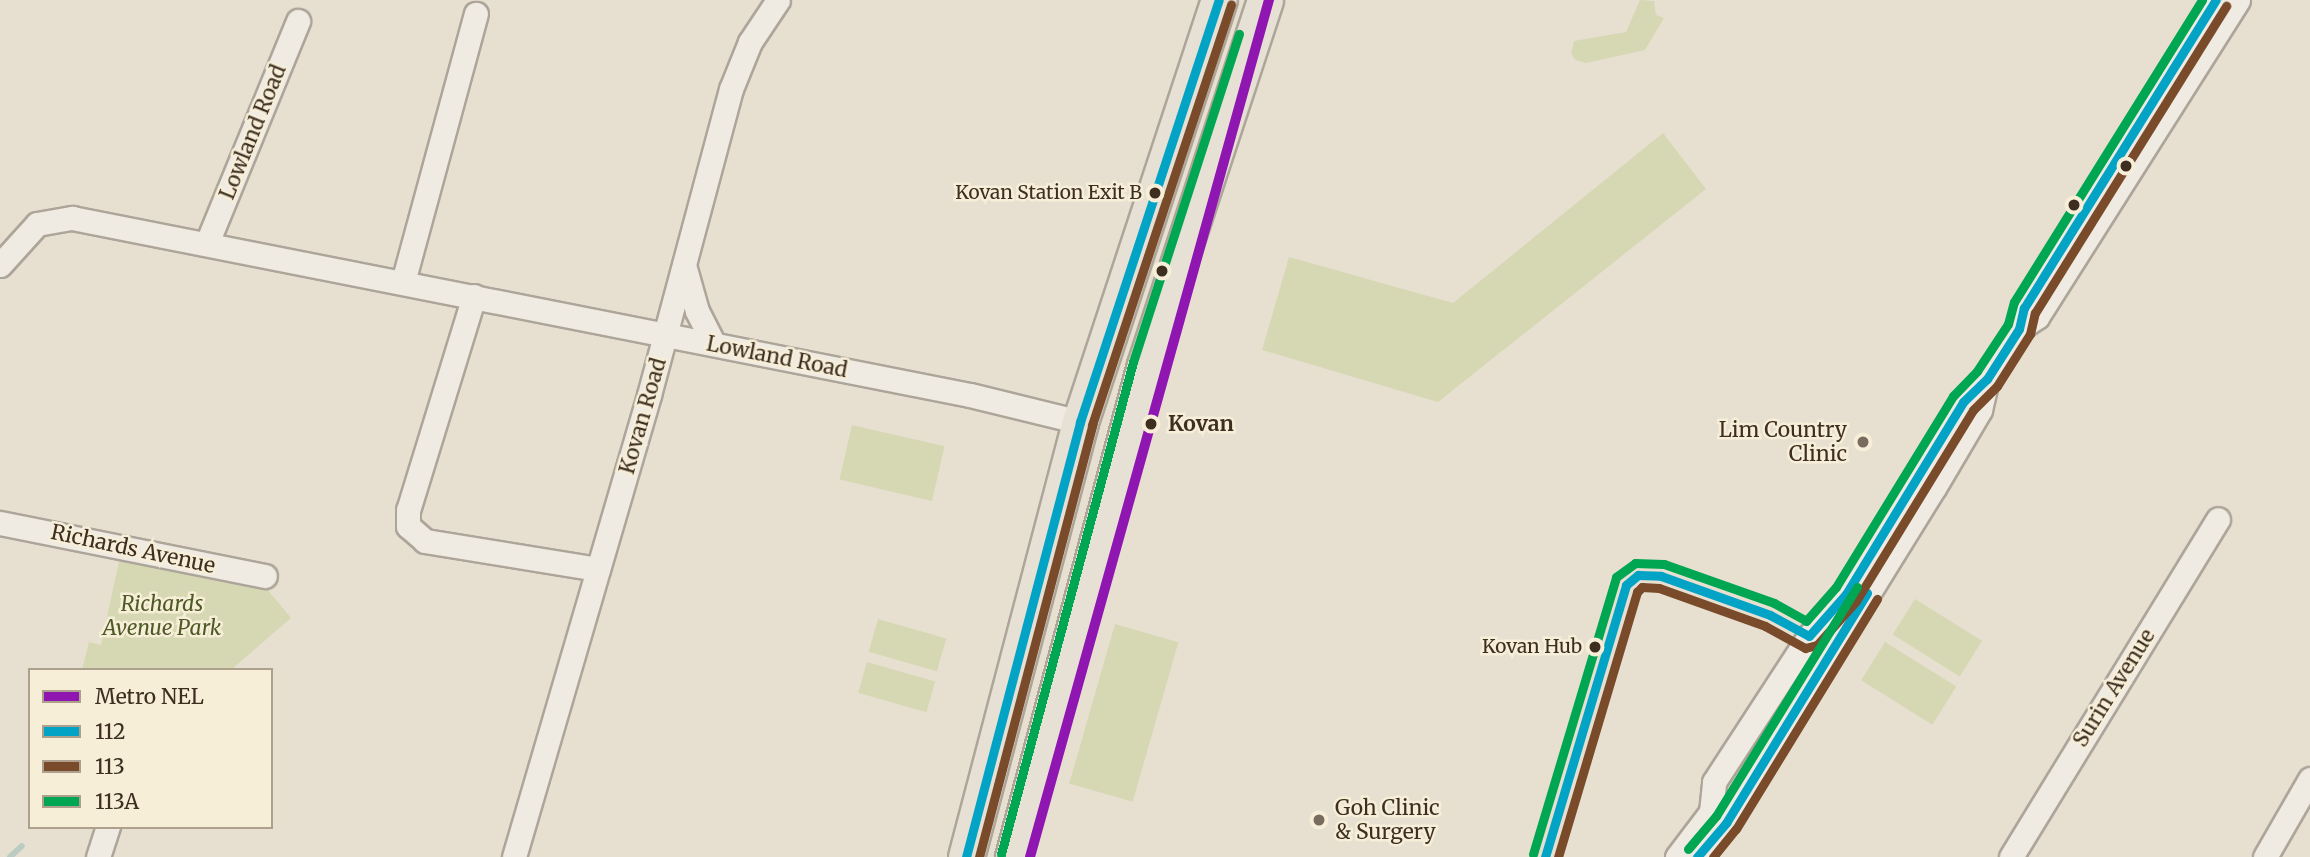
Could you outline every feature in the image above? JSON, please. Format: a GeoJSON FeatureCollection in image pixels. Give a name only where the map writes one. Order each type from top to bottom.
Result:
{"type":"FeatureCollection","features":[{"type":"Feature","properties":{"kind":"main road"},"geometry":{"type":"LineString","coordinates":[[966,857],[1080,422],[1219,0]]}},
{"type":"Feature","properties":{"kind":"main road"},"geometry":{"type":"LineString","coordinates":[[1013,857],[1145,365],[1265,0]]}},
{"type":"Feature","properties":{"kind":"main road"},"geometry":{"type":"LineString","coordinates":[[1251,38],[1288,0]]}},
{"type":"Feature","properties":{"kind":"street","name":"Kovan Road"},"geometry":{"type":"LineString","coordinates":[[514,857],[598,569],[735,77],[750,42],[778,0]]}},
{"type":"Feature","properties":{"kind":"street"},"geometry":{"type":"LineString","coordinates":[[1677,857],[1711,812],[1714,782],[1809,636],[1846,594],[1963,402],[1987,379],[2019,329],[2024,308],[2216,0]]}},
{"type":"Feature","properties":{"kind":"street"},"geometry":{"type":"LineString","coordinates":[[2019,329],[2037,317],[2238,0]]}},
{"type":"Feature","properties":{"kind":"street"},"geometry":{"type":"LineString","coordinates":[[403,282],[476,14]]}},
{"type":"Feature","properties":{"kind":"street","name":"Lowland Road"},"geometry":{"type":"LineString","coordinates":[[207,243],[298,21]]}},
{"type":"Feature","properties":{"kind":"street","name":"Lowland Road"},"geometry":{"type":"LineString","coordinates":[[0,265],[20,237],[51,218],[72,218],[970,395],[1080,422]]}},
{"type":"Feature","properties":{"kind":"street"},"geometry":{"type":"LineString","coordinates":[[683,261],[697,311],[714,344]]}},
{"type":"Feature","properties":{"kind":"street"},"geometry":{"type":"LineString","coordinates":[[474,296],[408,510],[411,530],[425,541],[598,569]]}},
{"type":"Feature","properties":{"kind":"street"},"geometry":{"type":"LineString","coordinates":[[1698,857],[1726,823],[1934,488],[1980,410],[1987,379]]}},
{"type":"Feature","properties":{"kind":"street","name":"Surin Avenue"},"geometry":{"type":"LineString","coordinates":[[2011,857],[2218,519]]}},
{"type":"Feature","properties":{"kind":"street","name":"Richards Avenue"},"geometry":{"type":"LineString","coordinates":[[0,523],[265,576]]}},
{"type":"Feature","properties":{"kind":"street"},"geometry":{"type":"LineString","coordinates":[[2265,857],[2310,779]]}},
{"type":"Feature","properties":{"kind":"street"},"geometry":{"type":"LineString","coordinates":[[98,857],[107,829]]}},
{"type":"Feature","properties":{"kind":"green space"},"geometry":{"type":"Polygon","coordinates":[[[1640,0],[1654,1],[1656,15],[1664,18],[1645,50],[1586,63],[1575,60],[1571,53],[1574,41],[1626,32],[1640,0]]]}},
{"type":"Feature","properties":{"kind":"green space"},"geometry":{"type":"Polygon","coordinates":[[[1663,133],[1706,189],[1438,402],[1262,350],[1289,257],[1453,303],[1663,133]]]}},
{"type":"Feature","properties":{"kind":"green space"},"geometry":{"type":"Polygon","coordinates":[[[852,425],[945,446],[932,501],[839,480],[852,425]]]}},
{"type":"Feature","properties":{"kind":"green space","name":"Richards Avenue Park"},"geometry":{"type":"Polygon","coordinates":[[[121,552],[262,583],[291,618],[233,668],[82,668],[89,642],[101,645],[121,552]]]}},
{"type":"Feature","properties":{"kind":"green space"},"geometry":{"type":"Polygon","coordinates":[[[1915,599],[1982,641],[1960,676],[1893,635],[1915,599]]]}},
{"type":"Feature","properties":{"kind":"green space"},"geometry":{"type":"Polygon","coordinates":[[[878,619],[946,639],[937,671],[869,652],[878,619]]]}},
{"type":"Feature","properties":{"kind":"green space"},"geometry":{"type":"Polygon","coordinates":[[[1115,624],[1178,642],[1133,802],[1069,784],[1115,624]]]}},
{"type":"Feature","properties":{"kind":"green space"},"geometry":{"type":"Polygon","coordinates":[[[1885,642],[1956,687],[1932,725],[1861,680],[1885,642]]]}},
{"type":"Feature","properties":{"kind":"green space"},"geometry":{"type":"Polygon","coordinates":[[[867,662],[935,682],[926,712],[858,693],[867,662]]]}},
{"type":"Feature","properties":{"kind":"waterway"},"geometry":{"type":"LineString","coordinates":[[10,857],[22,846]]}},
{"type":"Feature","properties":{"kind":"metro line","name":"NEL"},"geometry":{"type":"LineString","coordinates":[[1030,857],[1269,0]]}},
{"type":"Feature","properties":{"kind":"transit line","name":"112"},"geometry":{"type":"LineString","coordinates":[[966,857],[1080,422],[1219,0]]}},
{"type":"Feature","properties":{"kind":"transit line","name":"113A"},"geometry":{"type":"LineString","coordinates":[[1533,854],[1616,577],[1635,563],[1664,564],[1774,603],[1806,621],[1836,587],[1953,396],[1977,371],[2008,324],[2014,302],[2202,0]]}},
{"type":"Feature","properties":{"kind":"transit line","name":"112"},"geometry":{"type":"LineString","coordinates":[[1545,857],[1626,585],[1638,575],[1661,576],[1770,615],[1809,636],[1846,594],[1963,402],[1987,379],[2019,329],[2024,308],[2216,0]]}},
{"type":"Feature","properties":{"kind":"transit line","name":"113"},"geometry":{"type":"LineString","coordinates":[[979,857],[1092,425],[1231,4]]}},
{"type":"Feature","properties":{"kind":"transit line","name":"113"},"geometry":{"type":"LineString","coordinates":[[1558,857],[1637,592],[1642,587],[1659,588],[1765,626],[1805,648],[1817,645],[1856,601],[1973,410],[1997,386],[2030,334],[2035,313],[2226,6]]}},
{"type":"Feature","properties":{"kind":"transit line","name":"113A"},"geometry":{"type":"LineString","coordinates":[[1001,854],[1133,362],[1239,34]]}},
{"type":"Feature","properties":{"kind":"transit line","name":"113A"},"geometry":{"type":"LineString","coordinates":[[1688,849],[1716,816],[1857,587]]}},
{"type":"Feature","properties":{"kind":"transit line","name":"112"},"geometry":{"type":"LineString","coordinates":[[1697,857],[1726,823],[1867,593]]}},
{"type":"Feature","properties":{"kind":"transit line","name":"113"},"geometry":{"type":"LineString","coordinates":[[1713,857],[1736,829],[1877,599]]}},
{"type":"Feature","properties":{"kind":"place","name":"Kovan Station Exit B"},"geometry":{"type":"Point","coordinates":[1155,193]}},
{"type":"Feature","properties":{"kind":"place","name":"Kovan"},"geometry":{"type":"Point","coordinates":[1151,424]}},
{"type":"Feature","properties":{"kind":"place","name":"Lim Country Clinic"},"geometry":{"type":"Point","coordinates":[1863,442]}},
{"type":"Feature","properties":{"kind":"place","name":"Kovan Hub"},"geometry":{"type":"Point","coordinates":[1595,647]}},
{"type":"Feature","properties":{"kind":"place","name":"Goh Clinic & Surgery"},"geometry":{"type":"Point","coordinates":[1319,820]}}]}
